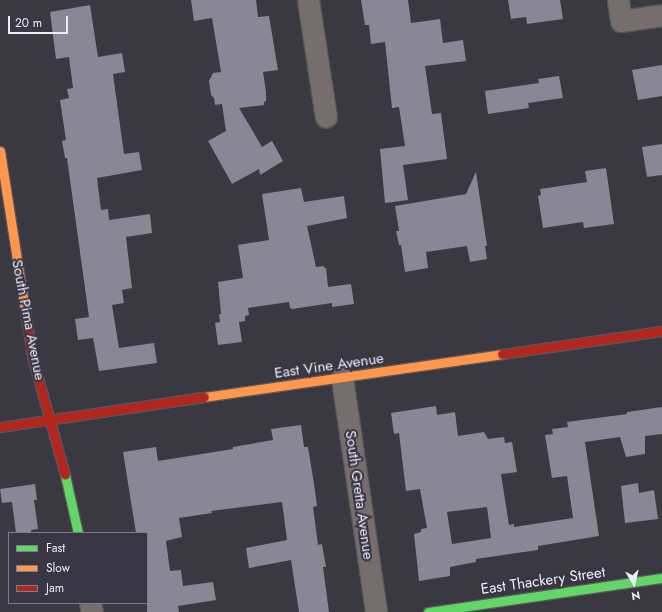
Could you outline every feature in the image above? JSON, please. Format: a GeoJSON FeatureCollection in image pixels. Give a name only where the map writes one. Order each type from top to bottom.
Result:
{"type":"FeatureCollection","features":[{"type":"Feature","properties":{"kind":"street"},"geometry":{"type":"LineString","coordinates":[[308,0],[326,117]]}},
{"type":"Feature","properties":{"kind":"street"},"geometry":{"type":"LineString","coordinates":[[618,0],[621,21],[662,15]]}},
{"type":"Feature","properties":{"kind":"street","name":"South Pima Avenue"},"geometry":{"type":"LineString","coordinates":[[0,151],[32,356],[62,462],[78,532]]}},
{"type":"Feature","properties":{"kind":"street","name":"East Vine Avenue"},"geometry":{"type":"LineString","coordinates":[[0,427],[662,331]]}},
{"type":"Feature","properties":{"kind":"street","name":"South Gretta Avenue"},"geometry":{"type":"LineString","coordinates":[[342,378],[376,612]]}},
{"type":"Feature","properties":{"kind":"street","name":"East Thackery Street"},"geometry":{"type":"LineString","coordinates":[[428,612],[662,578]]}},
{"type":"Feature","properties":{"kind":"building"},"geometry":{"type":"Polygon","coordinates":[[[191,0],[256,0],[258,17],[269,16],[278,70],[263,72],[266,92],[266,101],[264,102],[264,105],[239,108],[262,147],[272,141],[283,161],[260,175],[259,169],[232,184],[208,141],[226,131],[222,104],[215,105],[214,98],[211,95],[209,81],[213,73],[221,72],[212,18],[194,21],[191,0]]]}},
{"type":"Feature","properties":{"kind":"building"},"geometry":{"type":"Polygon","coordinates":[[[361,0],[408,0],[411,23],[440,19],[443,43],[463,40],[466,61],[425,66],[432,114],[441,113],[447,159],[403,165],[408,200],[385,203],[380,149],[405,146],[399,107],[392,108],[385,42],[371,44],[369,25],[365,25],[361,0]]]}},
{"type":"Feature","properties":{"kind":"building"},"geometry":{"type":"Polygon","coordinates":[[[508,0],[560,0],[563,19],[527,24],[526,17],[511,19],[508,0]]]}},
{"type":"Feature","properties":{"kind":"building"},"geometry":{"type":"Polygon","coordinates":[[[90,5],[98,57],[122,53],[125,72],[113,74],[124,154],[139,152],[142,170],[97,178],[101,210],[108,209],[109,220],[150,214],[152,233],[126,237],[132,288],[122,290],[124,303],[112,305],[119,348],[154,343],[157,363],[99,371],[93,338],[78,340],[75,319],[89,317],[67,158],[65,158],[62,141],[66,140],[60,100],[69,98],[67,89],[73,88],[69,57],[56,59],[50,12],[90,5]]]}},
{"type":"Feature","properties":{"kind":"building"},"geometry":{"type":"Polygon","coordinates":[[[662,65],[662,96],[638,100],[632,70],[662,65]]]}},
{"type":"Feature","properties":{"kind":"building"},"geometry":{"type":"Polygon","coordinates":[[[559,76],[563,98],[528,103],[529,108],[488,114],[485,91],[539,83],[538,79],[559,76]]]}},
{"type":"Feature","properties":{"kind":"building"},"geometry":{"type":"Polygon","coordinates":[[[662,144],[662,175],[647,177],[642,147],[662,144]]]}},
{"type":"Feature","properties":{"kind":"building"},"geometry":{"type":"Polygon","coordinates":[[[606,168],[614,224],[584,228],[583,222],[543,228],[538,196],[541,195],[540,189],[587,182],[585,171],[606,168]]]}},
{"type":"Feature","properties":{"kind":"building"},"geometry":{"type":"Polygon","coordinates":[[[476,172],[487,246],[485,246],[487,259],[470,262],[467,246],[426,252],[428,268],[405,272],[401,245],[399,245],[396,231],[399,231],[395,206],[466,194],[476,172]]]}},
{"type":"Feature","properties":{"kind":"building"},"geometry":{"type":"Polygon","coordinates":[[[301,188],[304,202],[344,196],[347,218],[307,226],[316,267],[324,266],[324,268],[326,268],[328,287],[351,284],[354,304],[332,307],[332,303],[292,309],[290,308],[289,302],[248,308],[249,315],[245,316],[245,321],[239,322],[242,342],[218,345],[215,323],[220,322],[219,314],[221,314],[218,282],[243,278],[238,245],[269,240],[262,194],[301,188]]]}},
{"type":"Feature","properties":{"kind":"building"},"geometry":{"type":"Polygon","coordinates":[[[436,406],[437,415],[455,412],[458,436],[484,432],[488,439],[504,437],[505,443],[512,442],[517,472],[501,474],[509,525],[514,524],[514,527],[573,518],[567,476],[552,478],[545,435],[553,434],[552,429],[568,427],[567,422],[627,414],[627,412],[662,407],[662,434],[645,436],[645,454],[626,457],[620,437],[585,442],[599,536],[538,546],[538,550],[476,559],[476,562],[450,567],[450,576],[419,581],[414,534],[421,532],[421,529],[427,528],[420,489],[406,491],[399,433],[394,434],[391,413],[436,406]],[[487,507],[447,512],[452,544],[491,538],[487,507]]]}},
{"type":"Feature","properties":{"kind":"building"},"geometry":{"type":"Polygon","coordinates":[[[301,425],[304,447],[308,447],[317,506],[313,507],[318,545],[322,544],[326,567],[323,567],[329,612],[299,612],[291,560],[249,568],[246,548],[287,540],[282,502],[211,511],[212,513],[179,518],[182,537],[166,541],[170,571],[181,570],[183,586],[213,582],[216,600],[178,606],[179,612],[147,612],[148,532],[136,532],[123,452],[156,447],[158,461],[233,449],[233,447],[273,440],[271,429],[301,425]]]}},
{"type":"Feature","properties":{"kind":"building"},"geometry":{"type":"Polygon","coordinates":[[[638,483],[639,493],[654,490],[658,519],[625,523],[621,486],[638,483]]]}},
{"type":"Feature","properties":{"kind":"building"},"geometry":{"type":"Polygon","coordinates":[[[35,484],[37,500],[34,500],[38,529],[31,530],[31,532],[16,532],[12,502],[2,503],[0,489],[35,484]]]}},
{"type":"Feature","properties":{"kind":"traffic: fast"},"geometry":{"type":"LineString","coordinates":[[65,475],[78,532]]}},
{"type":"Feature","properties":{"kind":"traffic: fast"},"geometry":{"type":"LineString","coordinates":[[428,612],[662,578]]}},
{"type":"Feature","properties":{"kind":"traffic: slow"},"geometry":{"type":"LineString","coordinates":[[0,151],[27,323]]}},
{"type":"Feature","properties":{"kind":"traffic: slow"},"geometry":{"type":"LineString","coordinates":[[204,397],[502,354]]}},
{"type":"Feature","properties":{"kind":"traffic: jam"},"geometry":{"type":"LineString","coordinates":[[27,323],[32,356],[65,475]]}},
{"type":"Feature","properties":{"kind":"traffic: jam"},"geometry":{"type":"LineString","coordinates":[[502,354],[662,331]]}},
{"type":"Feature","properties":{"kind":"traffic: jam"},"geometry":{"type":"LineString","coordinates":[[0,427],[204,397]]}}]}
